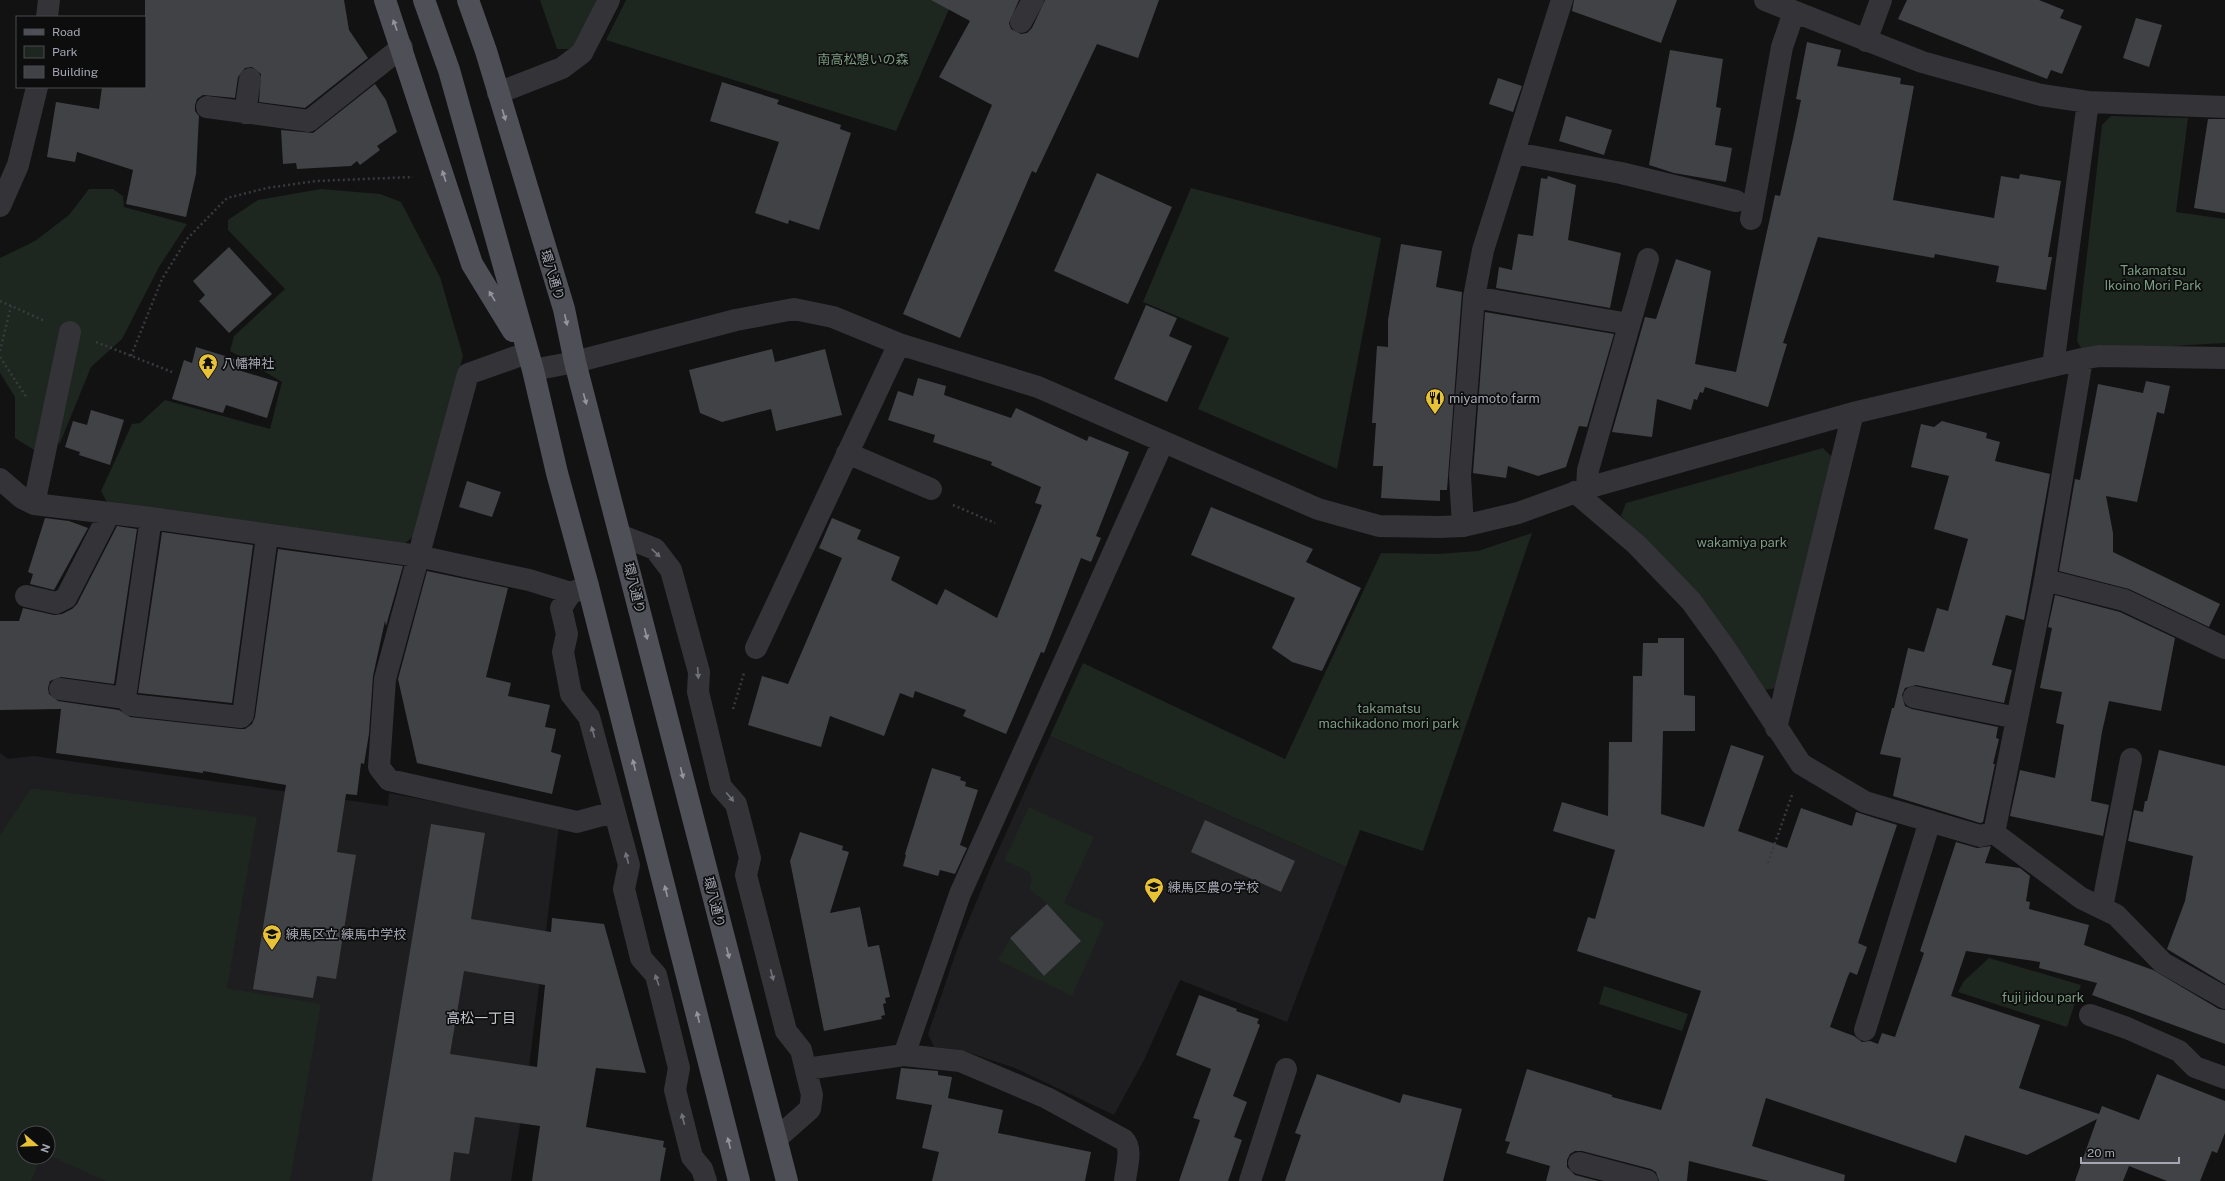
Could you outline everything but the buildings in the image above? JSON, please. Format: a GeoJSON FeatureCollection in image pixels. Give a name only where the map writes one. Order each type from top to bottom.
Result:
{"type":"FeatureCollection","features":[{"type":"Feature","properties":{"kind":"main road"},"geometry":{"type":"LineString","coordinates":[[386,0],[472,264],[530,361]]}},
{"type":"Feature","properties":{"kind":"main road"},"geometry":{"type":"LineString","coordinates":[[424,0],[449,70],[530,361],[557,473],[580,589],[739,1181]]}},
{"type":"Feature","properties":{"kind":"main road","name":"環八通り"},"geometry":{"type":"LineString","coordinates":[[468,0],[486,51],[564,309],[575,362],[622,536],[787,1181]]}},
{"type":"Feature","properties":{"kind":"main road"},"geometry":{"type":"LineString","coordinates":[[477,0],[486,51]]}},
{"type":"Feature","properties":{"kind":"street"},"geometry":{"type":"LineString","coordinates":[[47,16],[49,0]]}},
{"type":"Feature","properties":{"kind":"street"},"geometry":{"type":"LineString","coordinates":[[498,93],[562,68],[582,54],[609,0]]}},
{"type":"Feature","properties":{"kind":"street"},"geometry":{"type":"LineString","coordinates":[[1021,22],[1033,0]]}},
{"type":"Feature","properties":{"kind":"street"},"geometry":{"type":"LineString","coordinates":[[1463,526],[1460,476],[1474,297],[1483,250],[1515,153],[1562,0]]}},
{"type":"Feature","properties":{"kind":"street"},"geometry":{"type":"LineString","coordinates":[[1765,0],[1922,62],[2034,93],[2088,102],[2225,107]]}},
{"type":"Feature","properties":{"kind":"street"},"geometry":{"type":"LineString","coordinates":[[1866,41],[1881,0]]}},
{"type":"Feature","properties":{"kind":"street"},"geometry":{"type":"LineString","coordinates":[[1751,219],[1782,47],[1794,12]]}},
{"type":"Feature","properties":{"kind":"street"},"geometry":{"type":"LineString","coordinates":[[207,107],[309,121],[402,47]]}},
{"type":"Feature","properties":{"kind":"street"},"geometry":{"type":"LineString","coordinates":[[245,113],[250,79]]}},
{"type":"Feature","properties":{"kind":"street"},"geometry":{"type":"LineString","coordinates":[[0,206],[18,165],[37,88]]}},
{"type":"Feature","properties":{"kind":"street"},"geometry":{"type":"LineString","coordinates":[[2053,366],[2088,102]]}},
{"type":"Feature","properties":{"kind":"street"},"geometry":{"type":"LineString","coordinates":[[1515,153],[1621,173],[1736,201]]}},
{"type":"Feature","properties":{"kind":"street"},"geometry":{"type":"LineString","coordinates":[[1581,490],[1648,259]]}},
{"type":"Feature","properties":{"kind":"street"},"geometry":{"type":"LineString","coordinates":[[1474,297],[1629,324]]}},
{"type":"Feature","properties":{"kind":"street"},"geometry":{"type":"LineString","coordinates":[[614,812],[577,822],[389,780],[379,767],[385,679],[468,374],[530,361],[575,362],[736,320],[794,309],[834,318],[899,344],[1038,387],[1318,509],[1379,526],[1463,526],[1518,513],[1581,490],[1853,413],[2082,359],[2099,356],[2225,358]]}},
{"type":"Feature","properties":{"kind":"street"},"geometry":{"type":"LineString","coordinates":[[34,504],[48,430],[70,332]]}},
{"type":"Feature","properties":{"kind":"street"},"geometry":{"type":"LineString","coordinates":[[756,648],[899,344]]}},
{"type":"Feature","properties":{"kind":"street"},"geometry":{"type":"LineString","coordinates":[[1994,833],[2045,580],[2082,359]]}},
{"type":"Feature","properties":{"kind":"street"},"geometry":{"type":"LineString","coordinates":[[1776,728],[1853,413]]}},
{"type":"Feature","properties":{"kind":"street"},"geometry":{"type":"LineString","coordinates":[[904,1055],[960,894],[1163,442]]}},
{"type":"Feature","properties":{"kind":"street"},"geometry":{"type":"LineString","coordinates":[[847,453],[931,489]]}},
{"type":"Feature","properties":{"kind":"street"},"geometry":{"type":"LineString","coordinates":[[0,479],[22,498],[34,504],[151,518],[267,536],[418,556],[529,580],[580,589]]}},
{"type":"Feature","properties":{"kind":"street"},"geometry":{"type":"LineString","coordinates":[[1581,490],[1637,545],[1691,602],[1725,648],[1776,728],[1802,765],[1865,802],[1980,836],[1994,833],[2081,898],[2116,915],[2163,962],[2225,998]]}},
{"type":"Feature","properties":{"kind":"street"},"geometry":{"type":"LineString","coordinates":[[26,596],[56,603],[66,598],[105,522],[107,513]]}},
{"type":"Feature","properties":{"kind":"street"},"geometry":{"type":"LineString","coordinates":[[125,698],[151,518]]}},
{"type":"Feature","properties":{"kind":"street"},"geometry":{"type":"LineString","coordinates":[[60,689],[125,698],[131,705],[241,717],[243,715],[267,536]]}},
{"type":"Feature","properties":{"kind":"street"},"geometry":{"type":"LineString","coordinates":[[622,536],[655,550],[671,570],[700,672],[698,692],[708,728],[721,787],[736,804],[750,858],[746,875],[786,1031],[802,1050],[812,1095],[810,1109],[776,1139]]}},
{"type":"Feature","properties":{"kind":"street"},"geometry":{"type":"LineString","coordinates":[[2045,580],[2124,600],[2225,648]]}},
{"type":"Feature","properties":{"kind":"street"},"geometry":{"type":"LineString","coordinates":[[580,589],[561,608],[567,634],[563,652],[571,694],[589,717],[629,865],[624,889],[641,958],[656,975],[679,1068],[675,1090],[692,1157],[702,1169],[706,1181]]}},
{"type":"Feature","properties":{"kind":"street"},"geometry":{"type":"LineString","coordinates":[[1914,697],[2017,718]]}},
{"type":"Feature","properties":{"kind":"street"},"geometry":{"type":"LineString","coordinates":[[2102,908],[2131,759]]}},
{"type":"Feature","properties":{"kind":"street"},"geometry":{"type":"LineString","coordinates":[[1865,1030],[1930,822]]}},
{"type":"Feature","properties":{"kind":"street"},"geometry":{"type":"LineString","coordinates":[[2090,1016],[2127,1028],[2179,1051],[2195,1067],[2225,1078]]}},
{"type":"Feature","properties":{"kind":"street"},"geometry":{"type":"LineString","coordinates":[[806,1069],[904,1055],[960,1061],[1048,1098],[1124,1140],[1128,1144],[1129,1149],[1125,1181]]}},
{"type":"Feature","properties":{"kind":"street"},"geometry":{"type":"LineString","coordinates":[[1250,1181],[1286,1069]]}},
{"type":"Feature","properties":{"kind":"street"},"geometry":{"type":"LineString","coordinates":[[1579,1163],[1647,1181]]}},
{"type":"Feature","properties":{"kind":"path"},"geometry":{"type":"LineString","coordinates":[[131,356],[162,279],[187,239],[227,198],[267,188],[316,182],[420,177]]}},
{"type":"Feature","properties":{"kind":"path"},"geometry":{"type":"LineString","coordinates":[[0,301],[70,332],[172,372]]}},
{"type":"Feature","properties":{"kind":"path"},"geometry":{"type":"LineString","coordinates":[[0,351],[11,306]]}},
{"type":"Feature","properties":{"kind":"path"},"geometry":{"type":"LineString","coordinates":[[0,357],[48,430]]}},
{"type":"Feature","properties":{"kind":"path"},"geometry":{"type":"LineString","coordinates":[[931,489],[935,498],[994,523]]}},
{"type":"Feature","properties":{"kind":"path"},"geometry":{"type":"LineString","coordinates":[[708,728],[732,712],[748,659],[756,648]]}},
{"type":"Feature","properties":{"kind":"path"},"geometry":{"type":"LineString","coordinates":[[1768,863],[1802,765]]}},
{"type":"Feature","properties":{"kind":"shaded area","name":"練馬区農の学校"},"geometry":{"type":"Polygon","coordinates":[[[1050,736],[1346,867],[1287,1022],[1180,980],[1144,1060],[1114,1115],[1015,1068],[961,1050],[934,1047],[928,1034],[960,941],[992,864],[1050,736]]]}},
{"type":"Feature","properties":{"kind":"shaded area","name":"練馬区立 練馬中学校"},"geometry":{"type":"Polygon","coordinates":[[[0,753],[8,759],[34,756],[388,806],[389,793],[559,826],[528,1075],[511,1181],[0,1181],[0,753]]]}},
{"type":"Feature","properties":{"kind":"green space"},"geometry":{"type":"Polygon","coordinates":[[[540,0],[598,0],[573,49],[557,49],[540,0]]]}},
{"type":"Feature","properties":{"kind":"green space","name":"南高松憩いの森"},"geometry":{"type":"Polygon","coordinates":[[[626,0],[953,0],[896,131],[606,40],[626,0]]]}},
{"type":"Feature","properties":{"kind":"green space","name":"Takamatsu Ikoino Mori Park"},"geometry":{"type":"Polygon","coordinates":[[[2111,116],[2188,118],[2176,212],[2225,219],[2225,343],[2087,351],[2081,348],[2077,341],[2102,125],[2111,116]]]}},
{"type":"Feature","properties":{"kind":"green space"},"geometry":{"type":"Polygon","coordinates":[[[1191,188],[1381,238],[1337,469],[1198,409],[1229,338],[1143,302],[1191,188]]]}},
{"type":"Feature","properties":{"kind":"green space"},"geometry":{"type":"Polygon","coordinates":[[[89,189],[113,189],[123,196],[124,207],[187,224],[159,267],[122,339],[91,367],[60,443],[34,450],[15,438],[15,397],[0,373],[0,258],[35,241],[69,215],[89,189]]]}},
{"type":"Feature","properties":{"kind":"green space"},"geometry":{"type":"Polygon","coordinates":[[[321,189],[380,194],[401,202],[440,277],[463,356],[414,536],[404,544],[108,504],[101,491],[132,424],[140,423],[165,400],[270,429],[282,382],[230,351],[234,336],[285,289],[228,230],[228,220],[258,200],[321,189]]]}},
{"type":"Feature","properties":{"kind":"green space","name":"wakamiya park"},"geometry":{"type":"Polygon","coordinates":[[[1823,448],[1833,458],[1777,688],[1764,690],[1704,601],[1621,516],[1626,503],[1823,448]]]}},
{"type":"Feature","properties":{"kind":"green space","name":"takamatsu machikadono mori park"},"geometry":{"type":"Polygon","coordinates":[[[1532,533],[1423,851],[1360,830],[1346,867],[1050,736],[1083,663],[1285,759],[1381,553],[1438,554],[1478,551],[1532,533]]]}},
{"type":"Feature","properties":{"kind":"green space"},"geometry":{"type":"Polygon","coordinates":[[[31,788],[257,817],[227,988],[321,1004],[290,1181],[106,1181],[56,1159],[56,1125],[16,1125],[16,1165],[38,1165],[31,1181],[0,1181],[0,835],[31,788]]]}},
{"type":"Feature","properties":{"kind":"green space"},"geometry":{"type":"Polygon","coordinates":[[[1029,807],[1094,837],[1064,903],[1105,922],[1072,996],[998,960],[1010,938],[1044,976],[1081,941],[1047,904],[1029,888],[1032,880],[1029,872],[1004,860],[1029,807]]]}},
{"type":"Feature","properties":{"kind":"green space","name":"fuji jidou park"},"geometry":{"type":"Polygon","coordinates":[[[1989,958],[2081,985],[2067,1027],[1958,992],[1964,981],[1989,958]]]}},
{"type":"Feature","properties":{"kind":"green space"},"geometry":{"type":"Polygon","coordinates":[[[1604,986],[1688,1014],[1682,1031],[1599,1004],[1604,986]]]}},
{"type":"Feature","properties":{"kind":"place","name":"八幡神社"},"geometry":{"type":"Point","coordinates":[208,380]}},
{"type":"Feature","properties":{"kind":"place","name":"miyamoto farm"},"geometry":{"type":"Point","coordinates":[1435,415]}},
{"type":"Feature","properties":{"kind":"place","name":"練馬区農の学校"},"geometry":{"type":"Point","coordinates":[1154,904]}},
{"type":"Feature","properties":{"kind":"place","name":"練馬区立 練馬中学校"},"geometry":{"type":"Point","coordinates":[272,951]}},
{"type":"Feature","properties":{"kind":"district","name":"高松一丁目"},"geometry":{"type":"Point","coordinates":[481,1018]}}]}
